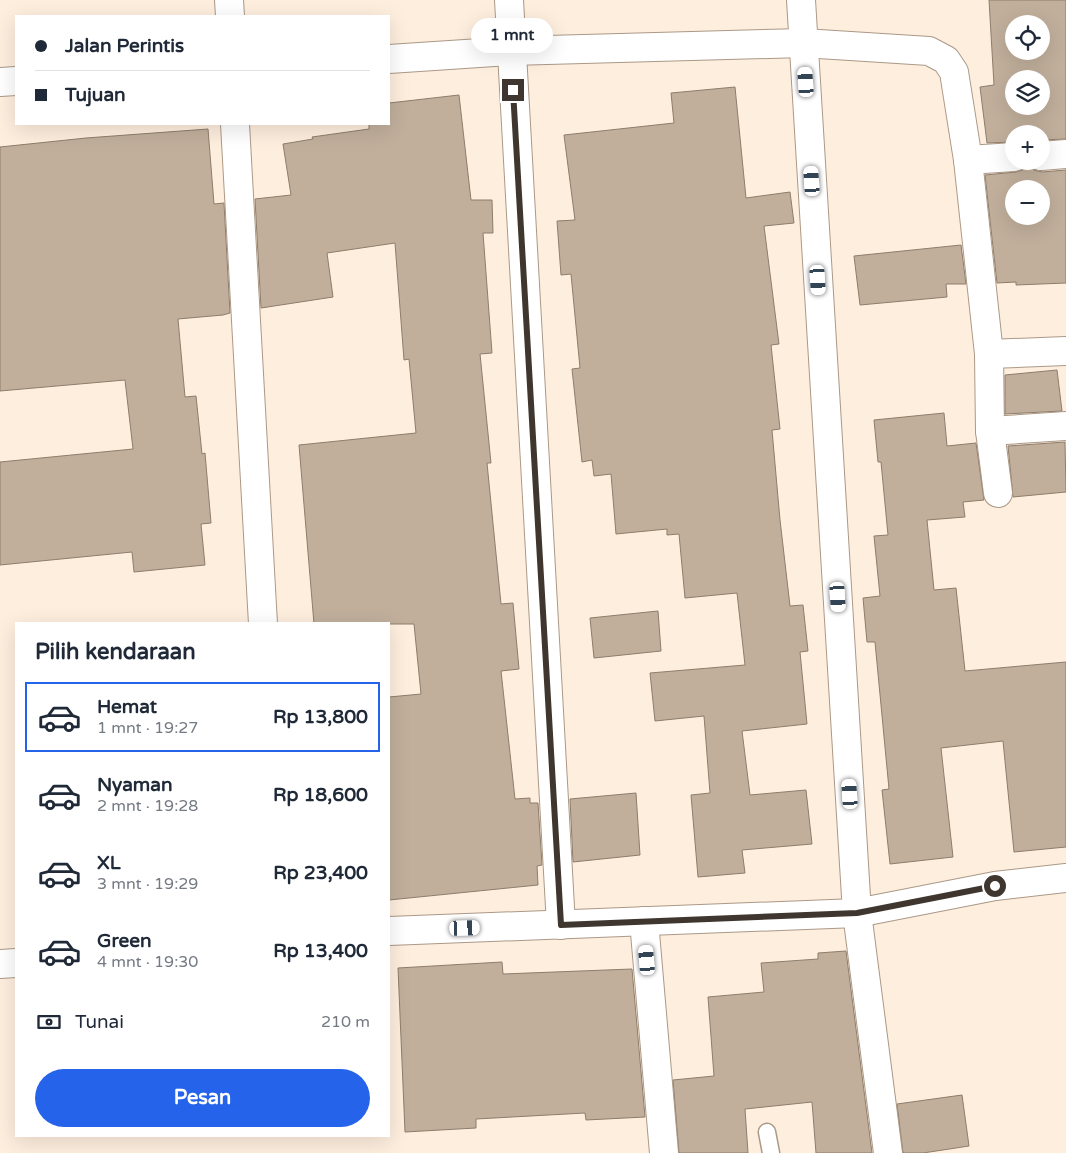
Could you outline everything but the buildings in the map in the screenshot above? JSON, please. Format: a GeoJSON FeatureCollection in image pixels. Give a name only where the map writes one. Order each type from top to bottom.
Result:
{"type":"FeatureCollection","features":[{"type":"Feature","properties":{"kind":"street"},"geometry":{"type":"LineString","coordinates":[[229,0],[230,15]]}},
{"type":"Feature","properties":{"kind":"street"},"geometry":{"type":"LineString","coordinates":[[509,0],[561,925]]}},
{"type":"Feature","properties":{"kind":"street"},"geometry":{"type":"LineString","coordinates":[[801,0],[857,913],[888,1153]]}},
{"type":"Feature","properties":{"kind":"street"},"geometry":{"type":"LineString","coordinates":[[390,59],[511,51],[803,43],[928,51],[946,60],[954,72],[968,160],[989,354],[990,431],[998,493]]}},
{"type":"Feature","properties":{"kind":"street"},"geometry":{"type":"LineString","coordinates":[[0,82],[15,81]]}},
{"type":"Feature","properties":{"kind":"street"},"geometry":{"type":"LineString","coordinates":[[235,125],[263,622]]}},
{"type":"Feature","properties":{"kind":"street"},"geometry":{"type":"LineString","coordinates":[[1050,155],[1066,154]]}},
{"type":"Feature","properties":{"kind":"street"},"geometry":{"type":"LineString","coordinates":[[968,160],[1005,158]]}},
{"type":"Feature","properties":{"kind":"street"},"geometry":{"type":"LineString","coordinates":[[989,354],[1066,351]]}},
{"type":"Feature","properties":{"kind":"street"},"geometry":{"type":"LineString","coordinates":[[990,431],[1066,426]]}},
{"type":"Feature","properties":{"kind":"street"},"geometry":{"type":"LineString","coordinates":[[390,931],[857,913],[995,886],[1066,878]]}},
{"type":"Feature","properties":{"kind":"street"},"geometry":{"type":"LineString","coordinates":[[644,922],[664,1153]]}},
{"type":"Feature","properties":{"kind":"street"},"geometry":{"type":"LineString","coordinates":[[0,964],[15,963]]}},
{"type":"Feature","properties":{"kind":"lane"},"geometry":{"type":"LineString","coordinates":[[767,1132],[771,1153]]}},
{"type":"Feature","properties":{"kind":"route"},"geometry":{"type":"LineString","coordinates":[[513,90],[561,925],[857,913],[995,886]]}}]}
